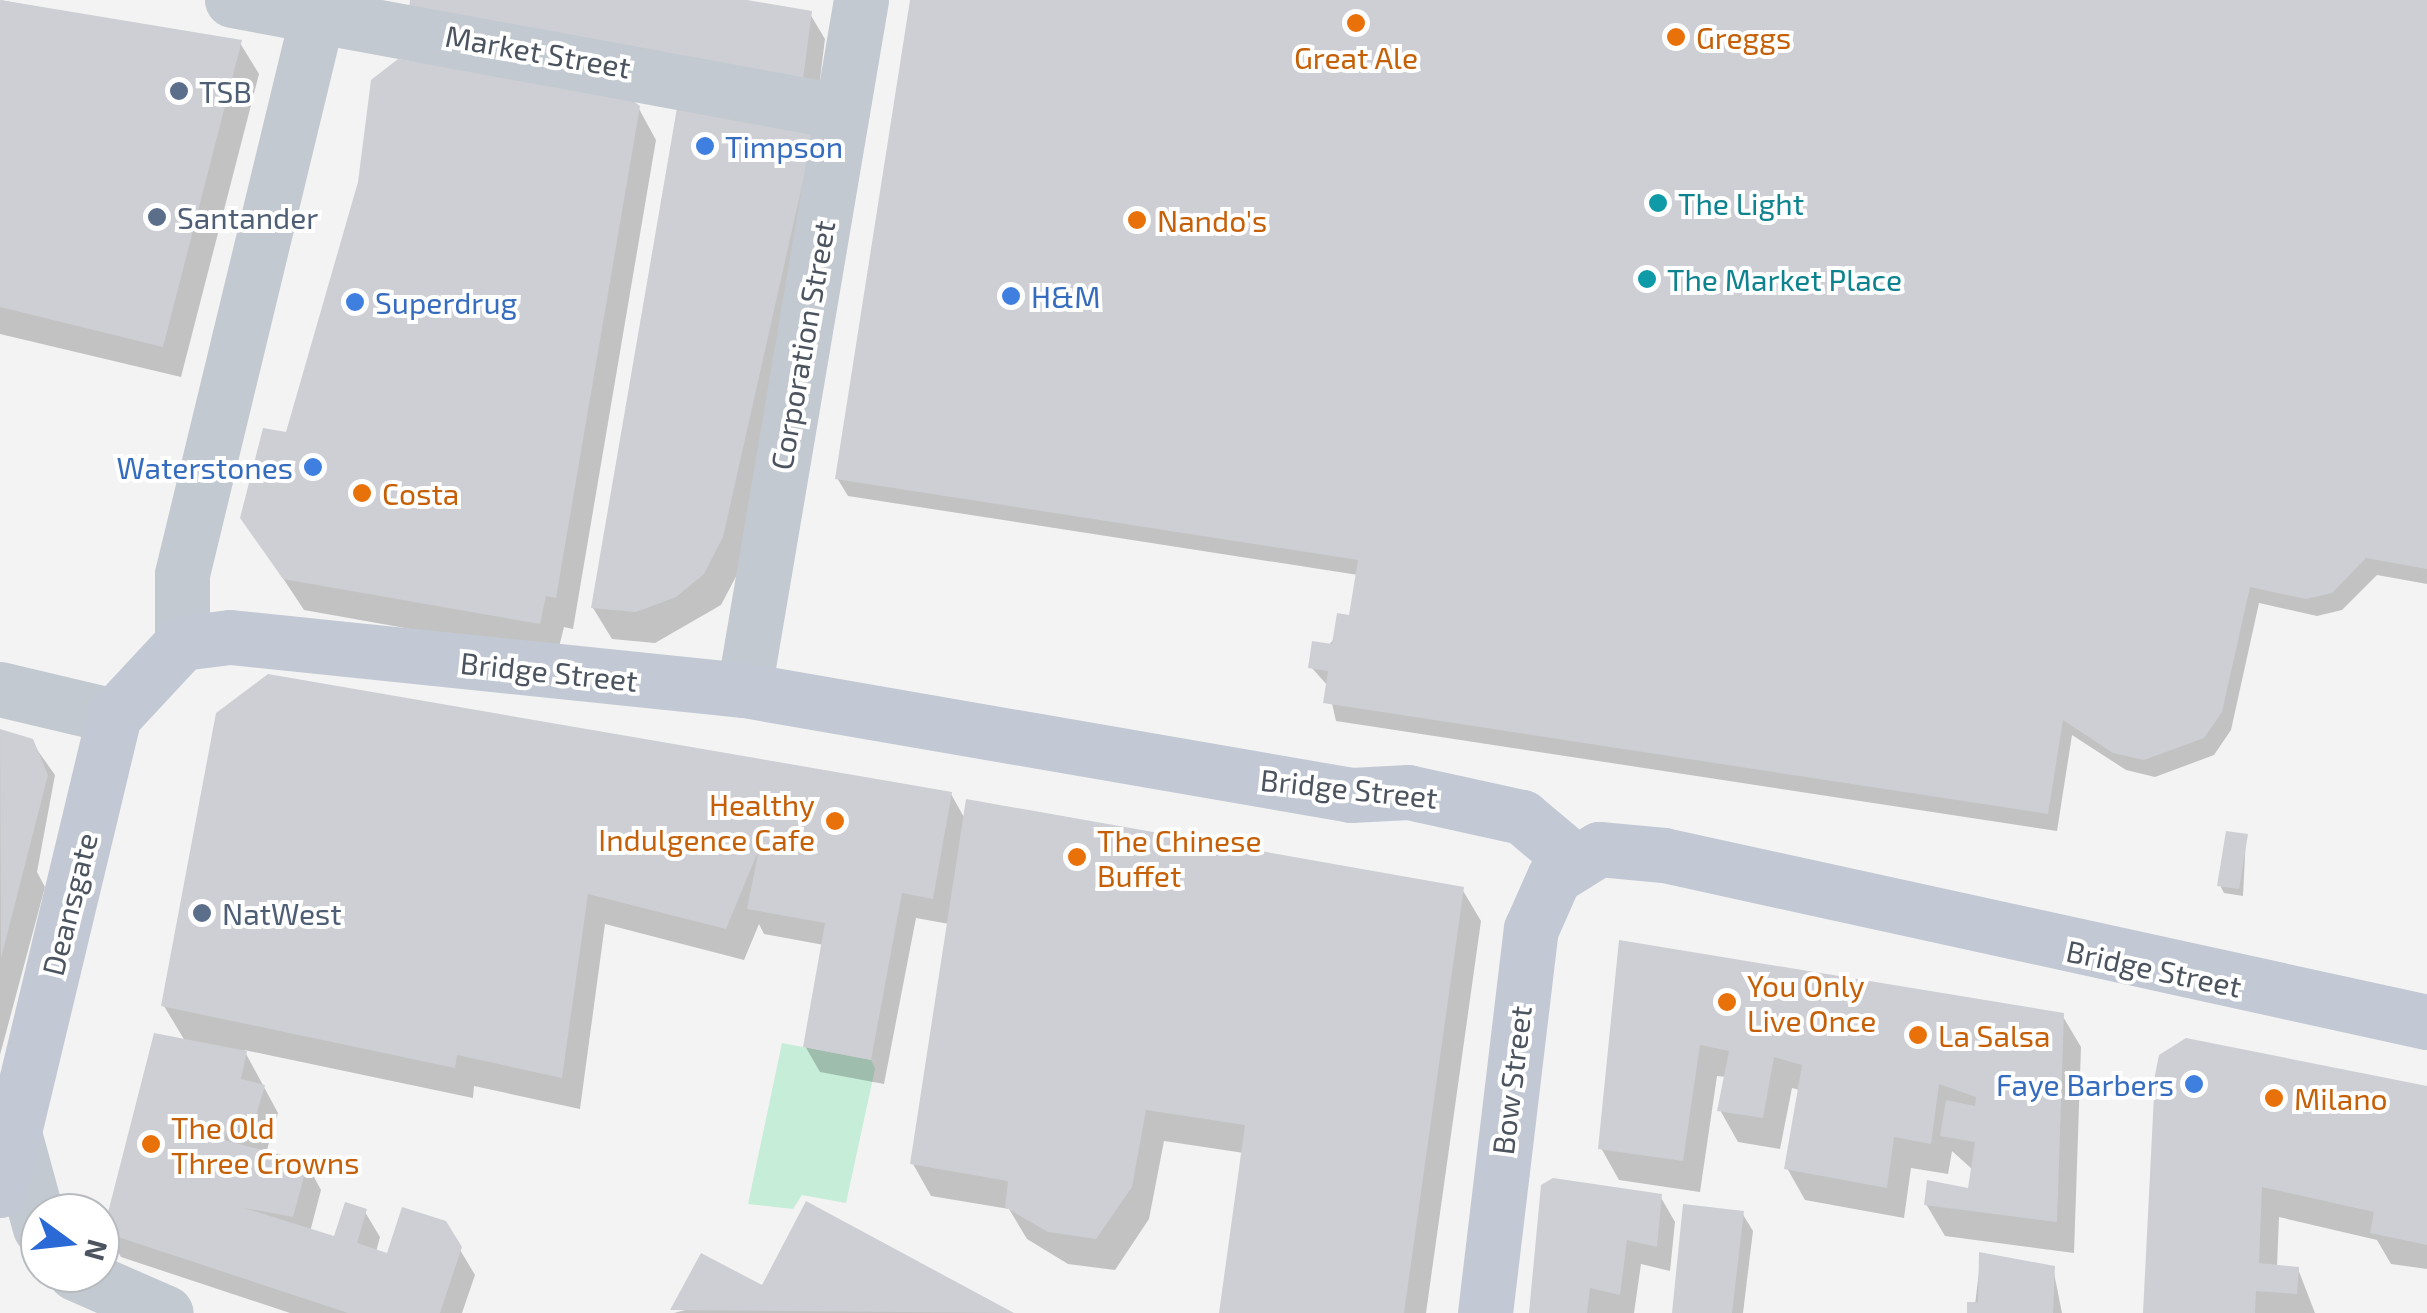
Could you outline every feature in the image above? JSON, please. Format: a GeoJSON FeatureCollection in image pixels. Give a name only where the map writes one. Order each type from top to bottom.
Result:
{"type":"FeatureCollection","features":[{"type":"Feature","properties":{"kind":"street","name":"Market Street"},"geometry":{"type":"LineString","coordinates":[[232,0],[320,6],[842,112]]}},
{"type":"Feature","properties":{"kind":"street","name":"Corporation Street"},"geometry":{"type":"LineString","coordinates":[[744,690],[861,0]]}},
{"type":"Feature","properties":{"kind":"street"},"geometry":{"type":"LineString","coordinates":[[182,643],[182,574],[320,6]]}},
{"type":"Feature","properties":{"kind":"street","name":"Bridge Street"},"geometry":{"type":"LineString","coordinates":[[182,643],[230,637],[744,690],[1350,795],[1408,792],[1491,806],[1522,818],[1573,860],[1599,850],[1664,856],[2427,1022]]}},
{"type":"Feature","properties":{"kind":"street","name":"Deansgate"},"geometry":{"type":"LineString","coordinates":[[0,1190],[114,716],[182,643]]}},
{"type":"Feature","properties":{"kind":"street"},"geometry":{"type":"LineString","coordinates":[[0,689],[114,716]]}},
{"type":"Feature","properties":{"kind":"street","name":"Bow Street"},"geometry":{"type":"LineString","coordinates":[[1485,1313],[1531,929],[1554,876],[1573,860]]}},
{"type":"Feature","properties":{"kind":"street"},"geometry":{"type":"LineString","coordinates":[[14,1133],[30,1193]]}},
{"type":"Feature","properties":{"kind":"street"},"geometry":{"type":"LineString","coordinates":[[120,1293],[166,1313]]}},
{"type":"Feature","properties":{"kind":"green space"},"geometry":{"type":"Polygon","coordinates":[[[782,1043],[871,1060],[875,1069],[846,1203],[802,1195],[793,1209],[748,1204],[782,1043]]]}},
{"type":"Feature","properties":{"kind":"building"},"geometry":{"type":"Polygon","coordinates":[[[0,0],[242,40],[163,347],[0,307],[0,0]]]}},
{"type":"Feature","properties":{"kind":"building"},"geometry":{"type":"Polygon","coordinates":[[[410,0],[747,0],[812,11],[801,94],[408,16],[410,0]]]}},
{"type":"Feature","properties":{"kind":"building","name":"The Market Place"},"geometry":{"type":"Polygon","coordinates":[[[910,0],[2427,0],[2427,569],[2366,558],[2332,593],[2306,599],[2250,587],[2222,712],[2204,738],[2144,760],[2113,753],[2063,720],[2048,814],[1323,703],[1328,671],[1308,668],[1312,641],[1332,644],[1337,613],[1349,615],[1358,560],[835,479],[910,0]]]}},
{"type":"Feature","properties":{"kind":"building"},"geometry":{"type":"Polygon","coordinates":[[[398,59],[624,94],[640,106],[556,598],[546,596],[540,624],[283,579],[240,518],[263,428],[286,432],[358,182],[371,80],[398,59]]]}},
{"type":"Feature","properties":{"kind":"building"},"geometry":{"type":"Polygon","coordinates":[[[678,102],[815,128],[723,537],[704,574],[676,597],[636,612],[591,608],[678,102]]]}},
{"type":"Feature","properties":{"kind":"building"},"geometry":{"type":"Polygon","coordinates":[[[268,674],[952,792],[933,899],[902,893],[871,1060],[803,1047],[825,923],[747,909],[759,849],[726,929],[588,894],[562,1078],[457,1055],[455,1068],[161,1006],[216,713],[268,674]]]}},
{"type":"Feature","properties":{"kind":"building"},"geometry":{"type":"Polygon","coordinates":[[[0,729],[33,739],[48,775],[1,958],[0,729]]]}},
{"type":"Feature","properties":{"kind":"building"},"geometry":{"type":"Polygon","coordinates":[[[966,799],[1464,887],[1404,1313],[1219,1313],[1245,1125],[1146,1110],[1132,1187],[1096,1239],[1048,1232],[1005,1207],[1008,1181],[910,1164],[966,799]]]}},
{"type":"Feature","properties":{"kind":"building"},"geometry":{"type":"Polygon","coordinates":[[[2226,831],[2248,834],[2239,889],[2217,886],[2226,831]]]}},
{"type":"Feature","properties":{"kind":"building"},"geometry":{"type":"Polygon","coordinates":[[[1619,940],[2064,1013],[2057,1222],[1924,1205],[1927,1180],[1968,1188],[1975,1142],[1940,1136],[1946,1100],[1975,1106],[1976,1097],[1939,1084],[1931,1144],[1894,1137],[1887,1188],[1784,1169],[1802,1065],[1774,1057],[1763,1118],[1717,1111],[1729,1051],[1700,1045],[1683,1161],[1598,1149],[1619,940]]]}},
{"type":"Feature","properties":{"kind":"building"},"geometry":{"type":"Polygon","coordinates":[[[154,1033],[247,1051],[241,1079],[265,1085],[252,1129],[229,1122],[224,1140],[308,1162],[293,1217],[244,1208],[334,1236],[345,1202],[367,1209],[357,1243],[387,1253],[402,1207],[446,1221],[462,1247],[440,1313],[348,1313],[120,1238],[120,1193],[113,1193],[154,1033]]]}},
{"type":"Feature","properties":{"kind":"building"},"geometry":{"type":"Polygon","coordinates":[[[2186,1038],[2427,1086],[2427,1245],[2370,1233],[2374,1212],[2262,1187],[2259,1263],[2299,1267],[2297,1294],[2256,1291],[2255,1313],[2143,1313],[2155,1075],[2159,1055],[2186,1038]]]}},
{"type":"Feature","properties":{"kind":"building"},"geometry":{"type":"Polygon","coordinates":[[[1553,1178],[1662,1194],[1657,1247],[1627,1240],[1620,1295],[1590,1288],[1587,1313],[1529,1313],[1541,1185],[1553,1178]]]}},
{"type":"Feature","properties":{"kind":"building"},"geometry":{"type":"Polygon","coordinates":[[[806,1201],[1014,1313],[670,1310],[701,1253],[762,1285],[806,1201]]]}},
{"type":"Feature","properties":{"kind":"building"},"geometry":{"type":"Polygon","coordinates":[[[1683,1204],[1744,1211],[1732,1313],[1672,1313],[1683,1204]]]}},
{"type":"Feature","properties":{"kind":"building"},"geometry":{"type":"Polygon","coordinates":[[[1979,1252],[2055,1266],[2053,1313],[1967,1313],[1967,1302],[1978,1302],[1979,1252]]]}},
{"type":"Feature","properties":{"kind":"place","name":"Great Ale"},"geometry":{"type":"Point","coordinates":[1356,23]}},
{"type":"Feature","properties":{"kind":"place","name":"Greggs"},"geometry":{"type":"Point","coordinates":[1676,37]}},
{"type":"Feature","properties":{"kind":"place","name":"TSB"},"geometry":{"type":"Point","coordinates":[179,91]}},
{"type":"Feature","properties":{"kind":"place","name":"Timpson"},"geometry":{"type":"Point","coordinates":[705,146]}},
{"type":"Feature","properties":{"kind":"place","name":"The Light"},"geometry":{"type":"Point","coordinates":[1658,203]}},
{"type":"Feature","properties":{"kind":"place","name":"Santander"},"geometry":{"type":"Point","coordinates":[157,217]}},
{"type":"Feature","properties":{"kind":"place","name":"Nando's"},"geometry":{"type":"Point","coordinates":[1137,220]}},
{"type":"Feature","properties":{"kind":"place","name":"The Market Place"},"geometry":{"type":"Point","coordinates":[1647,279]}},
{"type":"Feature","properties":{"kind":"place","name":"H&M"},"geometry":{"type":"Point","coordinates":[1011,296]}},
{"type":"Feature","properties":{"kind":"place","name":"Superdrug"},"geometry":{"type":"Point","coordinates":[355,302]}},
{"type":"Feature","properties":{"kind":"place","name":"Waterstones"},"geometry":{"type":"Point","coordinates":[313,467]}},
{"type":"Feature","properties":{"kind":"place","name":"Costa"},"geometry":{"type":"Point","coordinates":[362,493]}},
{"type":"Feature","properties":{"kind":"place","name":"Healthy Indulgence Cafe"},"geometry":{"type":"Point","coordinates":[835,821]}},
{"type":"Feature","properties":{"kind":"place","name":"The Chinese Buffet"},"geometry":{"type":"Point","coordinates":[1077,857]}},
{"type":"Feature","properties":{"kind":"place","name":"NatWest"},"geometry":{"type":"Point","coordinates":[202,913]}},
{"type":"Feature","properties":{"kind":"place","name":"You Only Live Once"},"geometry":{"type":"Point","coordinates":[1727,1002]}},
{"type":"Feature","properties":{"kind":"place","name":"La Salsa"},"geometry":{"type":"Point","coordinates":[1918,1035]}},
{"type":"Feature","properties":{"kind":"place","name":"Faye Barbers"},"geometry":{"type":"Point","coordinates":[2194,1084]}},
{"type":"Feature","properties":{"kind":"place","name":"Milano"},"geometry":{"type":"Point","coordinates":[2274,1098]}},
{"type":"Feature","properties":{"kind":"place","name":"The Old Three Crowns"},"geometry":{"type":"Point","coordinates":[151,1144]}}]}
